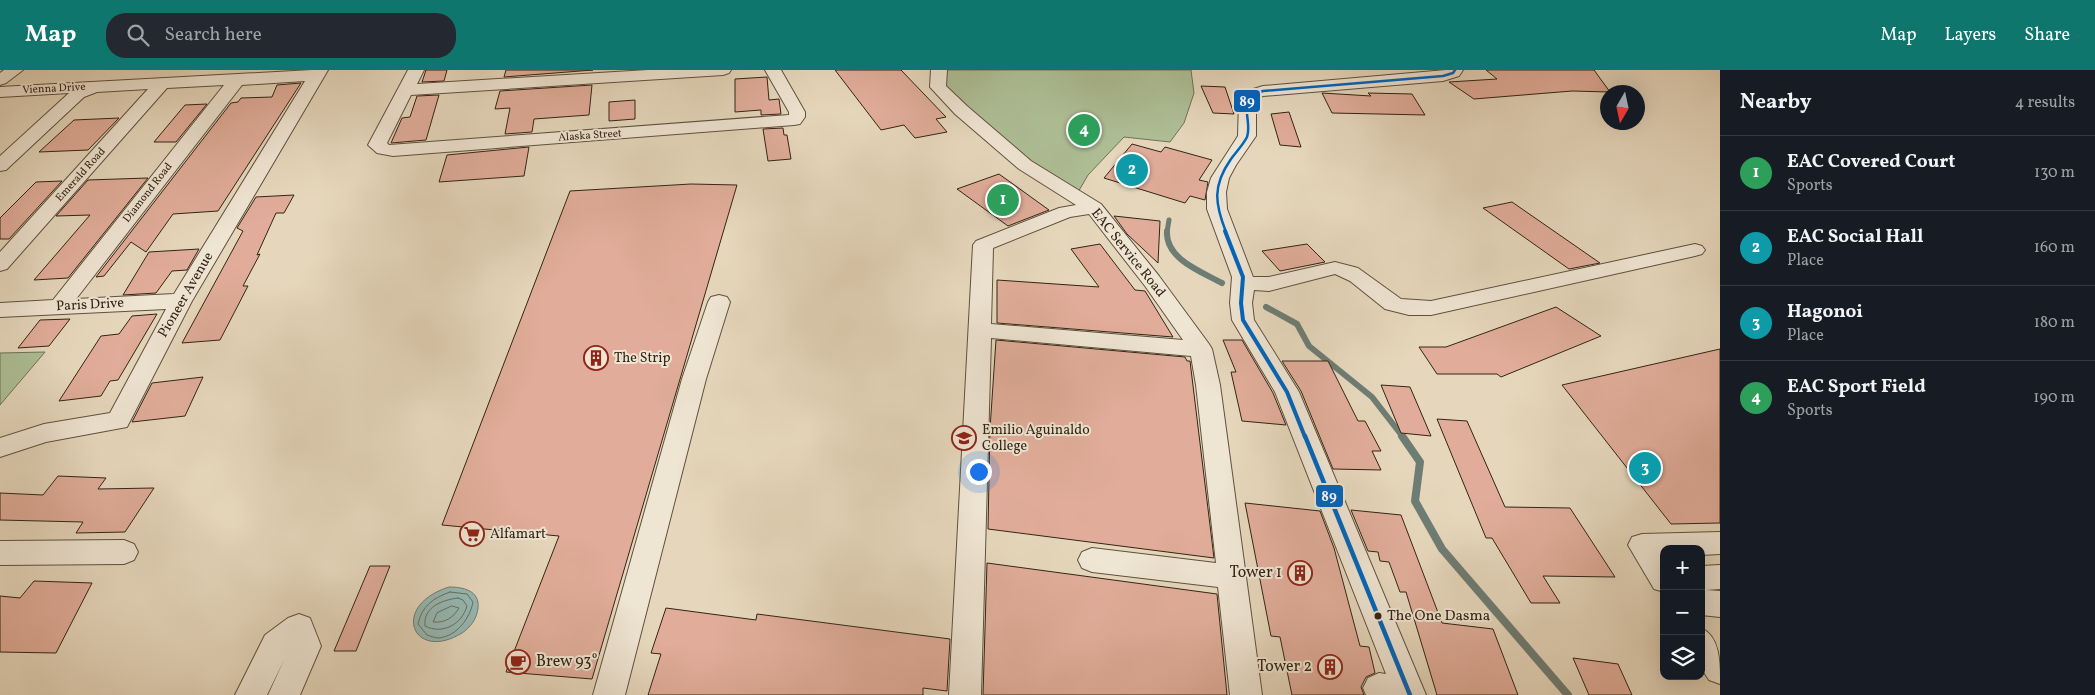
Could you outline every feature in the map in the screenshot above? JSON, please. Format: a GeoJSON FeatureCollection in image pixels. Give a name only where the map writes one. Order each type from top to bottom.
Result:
{"type":"FeatureCollection","features":[{"type":"Feature","properties":{"kind":"street"},"geometry":{"type":"LineString","coordinates":[[0,80],[15,70]]}},
{"type":"Feature","properties":{"kind":"street"},"geometry":{"type":"LineString","coordinates":[[0,166],[78,94],[119,78],[130,70]]}},
{"type":"Feature","properties":{"kind":"street"},"geometry":{"type":"LineString","coordinates":[[196,82],[210,70]]}},
{"type":"Feature","properties":{"kind":"street"},"geometry":{"type":"LineString","coordinates":[[406,90],[416,70]]}},
{"type":"Feature","properties":{"kind":"street"},"geometry":{"type":"LineString","coordinates":[[406,90],[723,70]]}},
{"type":"Feature","properties":{"kind":"street","name":"Alaska Street"},"geometry":{"type":"LineString","coordinates":[[406,90],[377,145],[384,150],[393,151],[788,121],[797,117],[797,112],[774,70]]}},
{"type":"Feature","properties":{"kind":"street","name":"EAC Service Road"},"geometry":{"type":"LineString","coordinates":[[939,70],[938,87],[961,110],[1025,165],[1094,208],[1152,281],[1201,349]]}},
{"type":"Feature","properties":{"kind":"street"},"geometry":{"type":"LineString","coordinates":[[1397,691],[1287,392],[1243,320],[1243,291],[1216,199],[1219,177],[1246,138],[1249,130],[1247,103],[1249,98],[1264,91],[1443,76],[1453,73],[1455,70]]}},
{"type":"Feature","properties":{"kind":"street","name":"Vienna Drive"},"geometry":{"type":"LineString","coordinates":[[0,92],[237,80],[318,73]]}},
{"type":"Feature","properties":{"kind":"street","name":"Pioneer Avenue"},"geometry":{"type":"LineString","coordinates":[[1,449],[44,433],[118,421],[181,301],[318,73]]}},
{"type":"Feature","properties":{"kind":"street"},"geometry":{"type":"LineString","coordinates":[[50,89],[69,75]]}},
{"type":"Feature","properties":{"kind":"street","name":"Diamond Road"},"geometry":{"type":"LineString","coordinates":[[59,307],[237,80]]}},
{"type":"Feature","properties":{"kind":"street","name":"Emerald Road"},"geometry":{"type":"LineString","coordinates":[[0,265],[162,84]]}},
{"type":"Feature","properties":{"kind":"street"},"geometry":{"type":"LineString","coordinates":[[965,695],[983,245],[1066,212],[1094,208]]}},
{"type":"Feature","properties":{"kind":"street"},"geometry":{"type":"LineString","coordinates":[[1243,291],[1335,268],[1345,269],[1353,273],[1390,303],[1412,309],[1431,308],[1695,250]]}},
{"type":"Feature","properties":{"kind":"street","name":"Paris Drive"},"geometry":{"type":"LineString","coordinates":[[0,310],[181,301]]}},
{"type":"Feature","properties":{"kind":"street"},"geometry":{"type":"LineString","coordinates":[[609,695],[694,379],[719,302]]}},
{"type":"Feature","properties":{"kind":"street"},"geometry":{"type":"LineString","coordinates":[[980,330],[1201,349],[1208,385],[1246,695]]}},
{"type":"Feature","properties":{"kind":"street"},"geometry":{"type":"LineString","coordinates":[[1660,574],[1642,545],[1720,543]]}},
{"type":"Feature","properties":{"kind":"street"},"geometry":{"type":"LineString","coordinates":[[0,553],[124,552]]}},
{"type":"Feature","properties":{"kind":"street"},"geometry":{"type":"LineString","coordinates":[[1092,560],[1232,577]]}},
{"type":"Feature","properties":{"kind":"street"},"geometry":{"type":"LineString","coordinates":[[1705,578],[1720,577]]}},
{"type":"Feature","properties":{"kind":"street"},"geometry":{"type":"LineString","coordinates":[[1705,602],[1720,604]]}},
{"type":"Feature","properties":{"kind":"street"},"geometry":{"type":"LineString","coordinates":[[251,695],[276,645],[299,628],[306,646],[284,695]]}},
{"type":"Feature","properties":{"kind":"street"},"geometry":{"type":"LineString","coordinates":[[1705,646],[1720,670]]}},
{"type":"Feature","properties":{"kind":"green space"},"geometry":{"type":"Polygon","coordinates":[[[943,70],[1191,70],[1194,93],[1184,123],[1170,142],[1124,137],[1088,175],[1077,194],[1030,164],[940,84],[943,70]]]}},
{"type":"Feature","properties":{"kind":"green space"},"geometry":{"type":"Polygon","coordinates":[[[45,352],[0,405],[0,353],[45,352]]]}},
{"type":"Feature","properties":{"kind":"water"},"geometry":{"type":"Polygon","coordinates":[[[449,587],[464,589],[473,593],[476,597],[478,608],[473,622],[462,633],[445,640],[431,641],[421,637],[415,628],[414,618],[419,606],[430,596],[449,587]]]}},
{"type":"Feature","properties":{"kind":"building"},"geometry":{"type":"Polygon","coordinates":[[[426,70],[447,70],[444,81],[422,82],[426,70]]]}},
{"type":"Feature","properties":{"kind":"building"},"geometry":{"type":"Polygon","coordinates":[[[506,70],[593,70],[504,77],[506,70]]]}},
{"type":"Feature","properties":{"kind":"building"},"geometry":{"type":"Polygon","coordinates":[[[835,70],[901,70],[946,117],[936,119],[947,132],[915,138],[904,125],[881,130],[835,70]]]}},
{"type":"Feature","properties":{"kind":"building"},"geometry":{"type":"Polygon","coordinates":[[[1486,70],[1594,70],[1605,85],[1600,85],[1600,92],[1572,91],[1474,99],[1449,82],[1497,79],[1486,70]]]}},
{"type":"Feature","properties":{"kind":"building"},"geometry":{"type":"Polygon","coordinates":[[[767,77],[769,100],[779,99],[781,114],[761,115],[761,110],[735,112],[735,79],[767,77]]]}},
{"type":"Feature","properties":{"kind":"building"},"geometry":{"type":"Polygon","coordinates":[[[301,83],[218,211],[173,214],[146,252],[131,242],[104,276],[96,277],[231,103],[238,102],[241,98],[272,97],[277,85],[301,83]]]}},
{"type":"Feature","properties":{"kind":"building"},"geometry":{"type":"Polygon","coordinates":[[[592,85],[589,115],[534,119],[532,132],[505,134],[510,108],[495,109],[500,91],[592,85]]]}},
{"type":"Feature","properties":{"kind":"building"},"geometry":{"type":"Polygon","coordinates":[[[1201,86],[1225,87],[1234,114],[1213,113],[1201,86]]]}},
{"type":"Feature","properties":{"kind":"building"},"geometry":{"type":"Polygon","coordinates":[[[1322,93],[1371,96],[1368,93],[1412,94],[1425,115],[1332,113],[1322,93]]]}},
{"type":"Feature","properties":{"kind":"building"},"geometry":{"type":"Polygon","coordinates":[[[439,95],[426,140],[391,143],[402,118],[410,117],[417,96],[439,95]]]}},
{"type":"Feature","properties":{"kind":"building"},"geometry":{"type":"Polygon","coordinates":[[[635,100],[635,119],[609,121],[609,102],[635,100]]]}},
{"type":"Feature","properties":{"kind":"building"},"geometry":{"type":"Polygon","coordinates":[[[207,104],[176,142],[154,142],[185,105],[207,104]]]}},
{"type":"Feature","properties":{"kind":"building"},"geometry":{"type":"Polygon","coordinates":[[[1289,112],[1301,147],[1280,145],[1271,114],[1289,112]]]}},
{"type":"Feature","properties":{"kind":"building"},"geometry":{"type":"Polygon","coordinates":[[[119,118],[88,150],[39,152],[74,120],[119,118]]]}},
{"type":"Feature","properties":{"kind":"building"},"geometry":{"type":"Polygon","coordinates":[[[783,128],[784,135],[787,135],[791,159],[768,161],[763,129],[783,128]]]}},
{"type":"Feature","properties":{"kind":"building"},"geometry":{"type":"Polygon","coordinates":[[[1132,144],[1161,152],[1165,147],[1212,160],[1199,180],[1208,182],[1205,200],[1190,196],[1185,203],[1104,178],[1132,144]]]}},
{"type":"Feature","properties":{"kind":"building"},"geometry":{"type":"Polygon","coordinates":[[[529,147],[524,176],[439,182],[447,155],[529,147]]]}},
{"type":"Feature","properties":{"kind":"building"},"geometry":{"type":"Polygon","coordinates":[[[999,174],[1049,210],[1008,226],[957,189],[999,174]]]}},
{"type":"Feature","properties":{"kind":"building"},"geometry":{"type":"Polygon","coordinates":[[[148,178],[68,278],[34,280],[90,215],[56,216],[88,180],[148,178]]]}},
{"type":"Feature","properties":{"kind":"building"},"geometry":{"type":"Polygon","coordinates":[[[62,181],[9,239],[0,239],[0,218],[36,182],[62,181]]]}},
{"type":"Feature","properties":{"kind":"building","name":"The Strip"},"geometry":{"type":"Polygon","coordinates":[[[691,184],[737,185],[592,679],[506,672],[559,536],[442,525],[570,191],[691,184]]]}},
{"type":"Feature","properties":{"kind":"building"},"geometry":{"type":"Polygon","coordinates":[[[294,195],[284,213],[276,213],[257,255],[260,254],[243,286],[248,286],[220,340],[182,343],[243,231],[237,228],[256,197],[294,195]]]}},
{"type":"Feature","properties":{"kind":"building"},"geometry":{"type":"Polygon","coordinates":[[[1512,202],[1600,263],[1569,269],[1483,208],[1512,202]]]}},
{"type":"Feature","properties":{"kind":"building"},"geometry":{"type":"Polygon","coordinates":[[[1114,216],[1160,221],[1158,263],[1127,234],[1114,216]]]}},
{"type":"Feature","properties":{"kind":"building"},"geometry":{"type":"Polygon","coordinates":[[[1100,244],[1135,290],[1145,291],[1173,337],[997,323],[997,280],[1099,287],[1071,249],[1100,244]]]}},
{"type":"Feature","properties":{"kind":"building"},"geometry":{"type":"Polygon","coordinates":[[[1307,244],[1325,262],[1280,271],[1262,251],[1307,244]]]}},
{"type":"Feature","properties":{"kind":"building"},"geometry":{"type":"Polygon","coordinates":[[[199,249],[187,270],[172,271],[156,293],[123,295],[149,252],[199,249]]]}},
{"type":"Feature","properties":{"kind":"building"},"geometry":{"type":"Polygon","coordinates":[[[1556,307],[1601,336],[1501,377],[1497,374],[1437,374],[1419,347],[1446,347],[1556,307]]]}},
{"type":"Feature","properties":{"kind":"building"},"geometry":{"type":"Polygon","coordinates":[[[157,314],[118,380],[110,381],[101,396],[59,401],[101,336],[119,334],[132,316],[157,314]]]}},
{"type":"Feature","properties":{"kind":"building"},"geometry":{"type":"Polygon","coordinates":[[[70,319],[49,346],[18,348],[40,320],[70,319]]]}},
{"type":"Feature","properties":{"kind":"building"},"geometry":{"type":"Polygon","coordinates":[[[996,340],[1185,357],[1187,361],[1190,361],[1214,558],[988,529],[990,429],[996,340]]]}},
{"type":"Feature","properties":{"kind":"building"},"geometry":{"type":"Polygon","coordinates":[[[1223,340],[1242,340],[1273,393],[1286,425],[1242,421],[1231,372],[1236,372],[1223,340]]]}},
{"type":"Feature","properties":{"kind":"building"},"geometry":{"type":"Polygon","coordinates":[[[1720,349],[1720,523],[1671,524],[1562,385],[1720,349]]]}},
{"type":"Feature","properties":{"kind":"building"},"geometry":{"type":"Polygon","coordinates":[[[1282,361],[1328,361],[1358,421],[1365,421],[1381,451],[1372,451],[1381,470],[1333,469],[1301,391],[1282,361]]]}},
{"type":"Feature","properties":{"kind":"building"},"geometry":{"type":"Polygon","coordinates":[[[203,377],[185,416],[132,422],[152,383],[203,377]]]}},
{"type":"Feature","properties":{"kind":"building"},"geometry":{"type":"Polygon","coordinates":[[[1381,385],[1410,387],[1431,436],[1401,433],[1381,385]]]}},
{"type":"Feature","properties":{"kind":"building"},"geometry":{"type":"Polygon","coordinates":[[[1437,419],[1467,421],[1505,507],[1570,508],[1615,577],[1543,576],[1560,603],[1531,603],[1492,538],[1486,538],[1437,419]]]}},
{"type":"Feature","properties":{"kind":"building"},"geometry":{"type":"Polygon","coordinates":[[[58,476],[106,478],[98,489],[154,488],[125,532],[76,533],[83,522],[0,520],[0,493],[43,495],[58,476]]]}},
{"type":"Feature","properties":{"kind":"building","name":"Tower 1"},"geometry":{"type":"Polygon","coordinates":[[[1245,503],[1320,511],[1334,548],[1360,646],[1369,647],[1375,673],[1366,677],[1361,687],[1364,695],[1292,695],[1280,637],[1271,636],[1245,503]]]}},
{"type":"Feature","properties":{"kind":"building"},"geometry":{"type":"Polygon","coordinates":[[[1351,510],[1401,515],[1442,623],[1493,629],[1518,695],[1437,695],[1406,592],[1400,592],[1389,562],[1380,561],[1378,552],[1368,551],[1351,510]]]}},
{"type":"Feature","properties":{"kind":"building"},"geometry":{"type":"Polygon","coordinates":[[[987,563],[1217,594],[1227,695],[983,695],[987,563]]]}},
{"type":"Feature","properties":{"kind":"building"},"geometry":{"type":"Polygon","coordinates":[[[370,566],[390,566],[356,651],[334,651],[370,566]]]}},
{"type":"Feature","properties":{"kind":"building"},"geometry":{"type":"Polygon","coordinates":[[[34,581],[92,583],[56,653],[0,652],[0,596],[20,598],[34,581]]]}},
{"type":"Feature","properties":{"kind":"building"},"geometry":{"type":"Polygon","coordinates":[[[666,608],[756,620],[757,614],[950,639],[947,691],[923,688],[923,695],[648,695],[661,654],[651,653],[666,608]]]}},
{"type":"Feature","properties":{"kind":"building"},"geometry":{"type":"Polygon","coordinates":[[[1573,658],[1618,664],[1632,695],[1589,695],[1573,658]]]}},
{"type":"Feature","properties":{"kind":"waterway"},"geometry":{"type":"LineString","coordinates":[[1167,232],[1169,220]]}},
{"type":"Feature","properties":{"kind":"waterway"},"geometry":{"type":"LineString","coordinates":[[1167,232],[1168,241],[1178,257],[1195,269],[1222,283]]}},
{"type":"Feature","properties":{"kind":"waterway"},"geometry":{"type":"LineString","coordinates":[[1266,307],[1297,324],[1309,346],[1372,397],[1403,437]]}},
{"type":"Feature","properties":{"kind":"waterway"},"geometry":{"type":"LineString","coordinates":[[1402,436],[1420,462],[1415,501],[1442,549],[1568,695]]}},
{"type":"Feature","properties":{"kind":"transit line","name":"89"},"geometry":{"type":"LineString","coordinates":[[1410,695],[1287,392],[1243,320],[1241,303],[1243,277],[1217,209],[1216,200],[1220,178],[1247,136],[1246,105],[1249,97],[1252,95],[1263,91],[1443,76],[1453,73],[1455,70]]}},
{"type":"Feature","properties":{"kind":"place","name":"EAC Sport Field"},"geometry":{"type":"Point","coordinates":[1084,130]}},
{"type":"Feature","properties":{"kind":"place","name":"EAC Social Hall"},"geometry":{"type":"Point","coordinates":[1132,170]}},
{"type":"Feature","properties":{"kind":"place","name":"EAC Covered Court"},"geometry":{"type":"Point","coordinates":[1003,200]}},
{"type":"Feature","properties":{"kind":"place","name":"The Strip"},"geometry":{"type":"Point","coordinates":[596,358]}},
{"type":"Feature","properties":{"kind":"place","name":"Emilio Aguinaldo College"},"geometry":{"type":"Point","coordinates":[964,438]}},
{"type":"Feature","properties":{"kind":"place","name":"Hagonoi"},"geometry":{"type":"Point","coordinates":[1645,468]}},
{"type":"Feature","properties":{"kind":"place","name":"Alfamart"},"geometry":{"type":"Point","coordinates":[472,534]}},
{"type":"Feature","properties":{"kind":"place","name":"Tower 1"},"geometry":{"type":"Point","coordinates":[1300,573]}},
{"type":"Feature","properties":{"kind":"place","name":"The One Dasma"},"geometry":{"type":"Point","coordinates":[1378,616]}},
{"type":"Feature","properties":{"kind":"place","name":"Brew 93°"},"geometry":{"type":"Point","coordinates":[518,662]}},
{"type":"Feature","properties":{"kind":"place","name":"Tower 2"},"geometry":{"type":"Point","coordinates":[1330,667]}}]}
